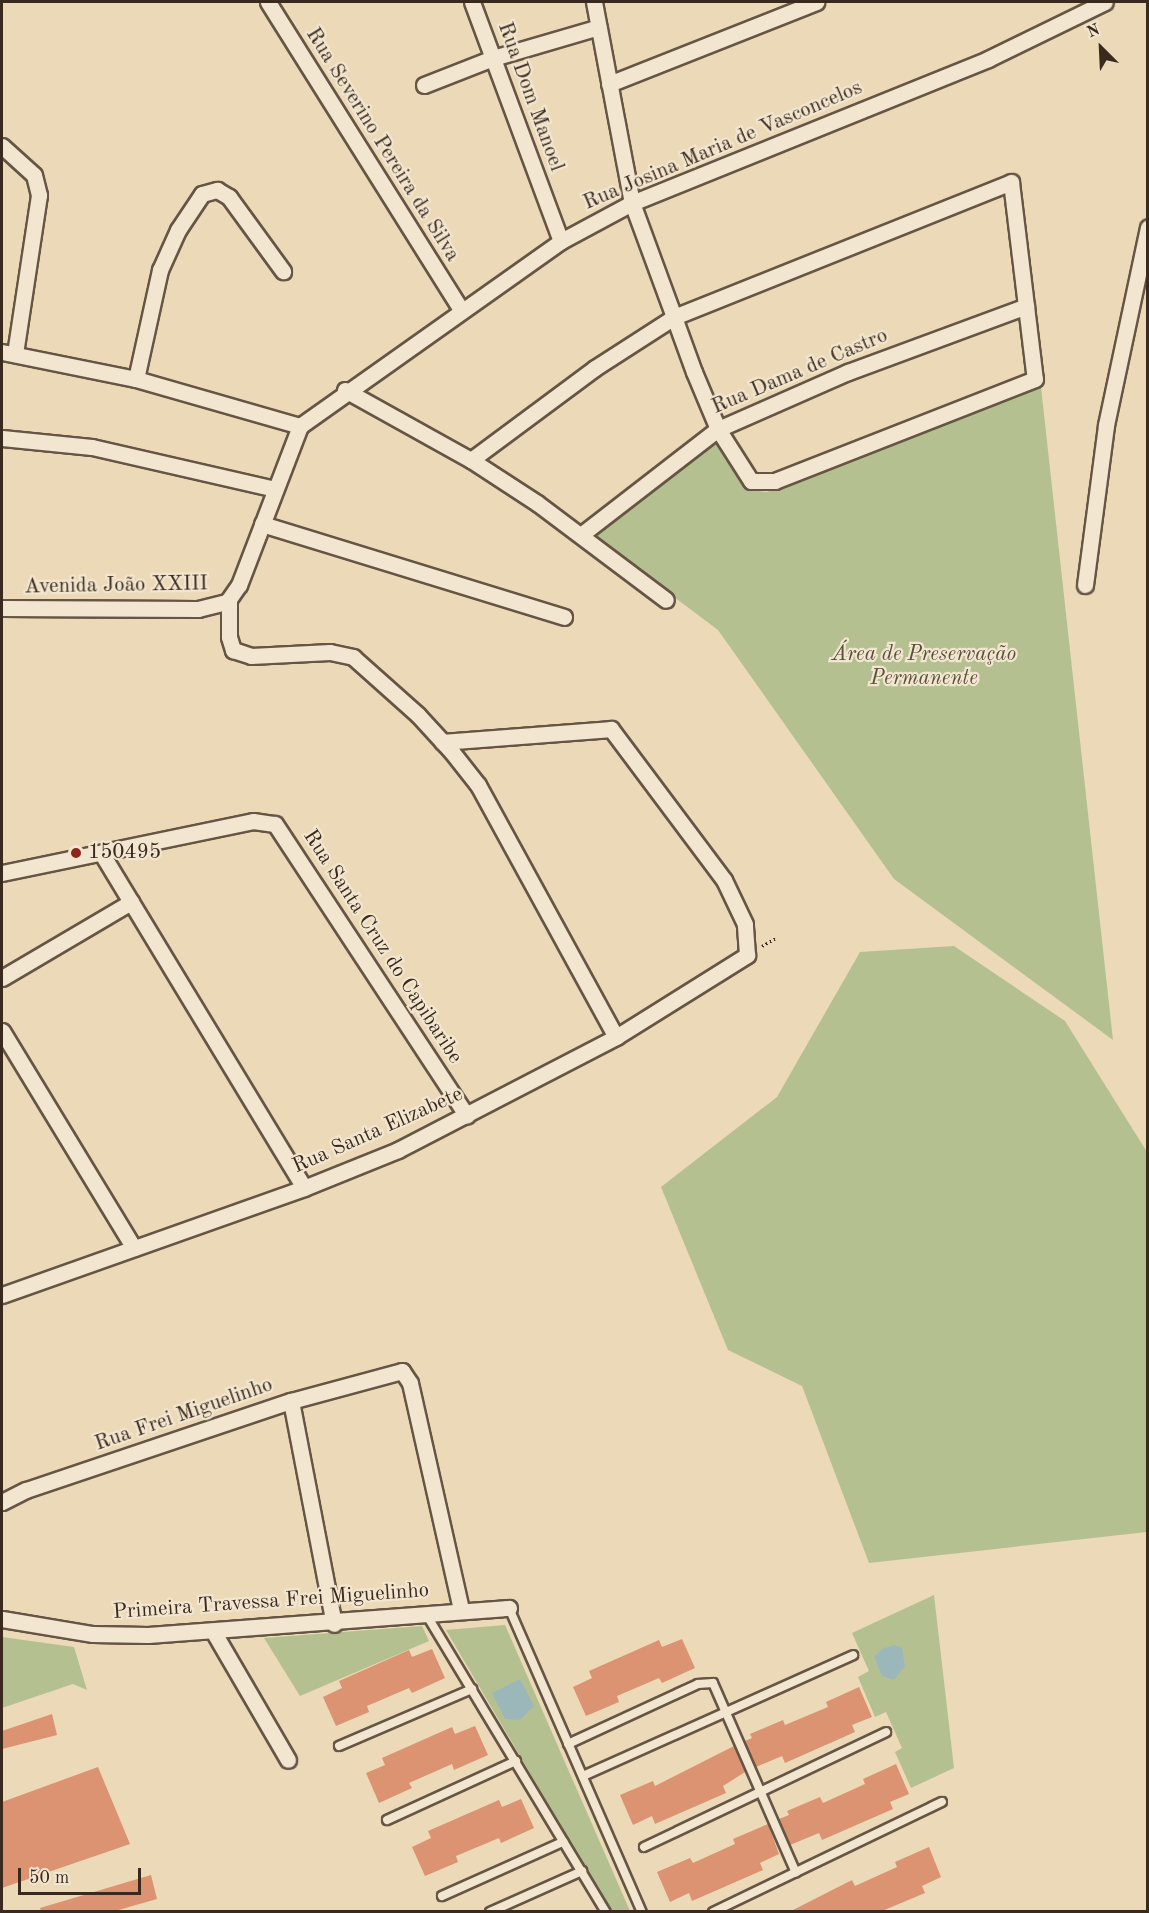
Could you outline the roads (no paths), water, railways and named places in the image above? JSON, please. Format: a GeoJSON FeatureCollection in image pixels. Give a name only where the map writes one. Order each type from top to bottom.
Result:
{"type":"FeatureCollection","features":[{"type":"Feature","properties":{"kind":"street","name":"Rua Severino Pereira da Silva"},"geometry":{"type":"LineString","coordinates":[[268,2],[461,310]]}},
{"type":"Feature","properties":{"kind":"street","name":"Rua Dom Manoel"},"geometry":{"type":"LineString","coordinates":[[472,2],[561,241]]}},
{"type":"Feature","properties":{"kind":"street"},"geometry":{"type":"LineString","coordinates":[[471,460],[595,368],[674,317],[1011,182],[1035,379],[765,483],[754,483],[746,475],[718,429],[674,317],[632,203],[594,2]]}},
{"type":"Feature","properties":{"kind":"street"},"geometry":{"type":"LineString","coordinates":[[609,84],[816,2]]}},
{"type":"Feature","properties":{"kind":"street","name":"Rua Josina Maria de Vasconcelos"},"geometry":{"type":"LineString","coordinates":[[230,601],[239,585],[300,426],[345,390],[561,241],[632,203],[988,59],[1105,2]]}},
{"type":"Feature","properties":{"kind":"street"},"geometry":{"type":"LineString","coordinates":[[424,85],[493,58],[599,27]]}},
{"type":"Feature","properties":{"kind":"street"},"geometry":{"type":"LineString","coordinates":[[2,146],[34,175],[38,206],[8,353],[136,379],[300,426]]}},
{"type":"Feature","properties":{"kind":"street"},"geometry":{"type":"LineString","coordinates":[[136,379],[160,270],[178,230],[202,194],[217,190],[229,197],[284,271]]}},
{"type":"Feature","properties":{"kind":"street"},"geometry":{"type":"LineString","coordinates":[[1085,585],[1106,425],[1148,227]]}},
{"type":"Feature","properties":{"kind":"street","name":"Rua Dama de Castro"},"geometry":{"type":"LineString","coordinates":[[582,534],[718,429],[848,372],[1026,306]]}},
{"type":"Feature","properties":{"kind":"street"},"geometry":{"type":"LineString","coordinates":[[345,390],[471,460],[582,534],[666,600]]}},
{"type":"Feature","properties":{"kind":"street"},"geometry":{"type":"LineString","coordinates":[[2,438],[92,447],[275,489]]}},
{"type":"Feature","properties":{"kind":"street"},"geometry":{"type":"LineString","coordinates":[[262,524],[564,617]]}},
{"type":"Feature","properties":{"kind":"street"},"geometry":{"type":"LineString","coordinates":[[230,601],[229,642],[233,650],[251,656],[330,652],[353,657],[442,742],[478,784],[616,1037]]}},
{"type":"Feature","properties":{"kind":"street","name":"Avenida João XXIII"},"geometry":{"type":"LineString","coordinates":[[2,608],[198,609],[230,601]]}},
{"type":"Feature","properties":{"kind":"street","name":"Rua Santa Elizabete"},"geometry":{"type":"LineString","coordinates":[[2,1295],[304,1188],[398,1150],[616,1037],[747,955],[745,924],[724,880],[611,729],[442,742]]}},
{"type":"Feature","properties":{"kind":"street","name":"Rua Santa Cruz do Capibaribe"},"geometry":{"type":"LineString","coordinates":[[102,854],[253,820],[266,820],[281,831],[467,1116]]}},
{"type":"Feature","properties":{"kind":"street"},"geometry":{"type":"LineString","coordinates":[[2,873],[102,854],[304,1188]]}},
{"type":"Feature","properties":{"kind":"street"},"geometry":{"type":"LineString","coordinates":[[2,978],[131,902]]}},
{"type":"Feature","properties":{"kind":"street"},"geometry":{"type":"LineString","coordinates":[[2,1031],[134,1248]]}},
{"type":"Feature","properties":{"kind":"street","name":"Rua Frei Miguelinho"},"geometry":{"type":"LineString","coordinates":[[2,1502],[26,1490],[291,1401],[382,1374],[402,1371],[410,1383],[460,1610]]}},
{"type":"Feature","properties":{"kind":"street"},"geometry":{"type":"LineString","coordinates":[[291,1401],[334,1624]]}},
{"type":"Feature","properties":{"kind":"street","name":"Primeira Travessa Frei Miguelinho"},"geometry":{"type":"LineString","coordinates":[[2,1619],[93,1634],[148,1635],[334,1624],[460,1610],[509,1608]]}},
{"type":"Feature","properties":{"kind":"street"},"geometry":{"type":"LineString","coordinates":[[213,1630],[288,1760]]}},
{"type":"Feature","properties":{"kind":"lane"},"geometry":{"type":"LineString","coordinates":[[509,1608],[642,1911]]}},
{"type":"Feature","properties":{"kind":"lane"},"geometry":{"type":"LineString","coordinates":[[426,1614],[606,1911]]}},
{"type":"Feature","properties":{"kind":"lane"},"geometry":{"type":"LineString","coordinates":[[583,1776],[853,1655]]}},
{"type":"Feature","properties":{"kind":"lane"},"geometry":{"type":"LineString","coordinates":[[568,1744],[705,1681],[713,1683],[796,1873]]}},
{"type":"Feature","properties":{"kind":"lane"},"geometry":{"type":"LineString","coordinates":[[339,1746],[472,1689]]}},
{"type":"Feature","properties":{"kind":"lane"},"geometry":{"type":"LineString","coordinates":[[644,1846],[762,1794],[886,1732]]}},
{"type":"Feature","properties":{"kind":"lane"},"geometry":{"type":"LineString","coordinates":[[387,1820],[516,1761]]}},
{"type":"Feature","properties":{"kind":"lane"},"geometry":{"type":"LineString","coordinates":[[712,1911],[942,1802]]}},
{"type":"Feature","properties":{"kind":"lane"},"geometry":{"type":"LineString","coordinates":[[442,1896],[563,1842]]}},
{"type":"Feature","properties":{"kind":"lane"},"geometry":{"type":"LineString","coordinates":[[490,1911],[582,1871]]}},
{"type":"Feature","properties":{"kind":"water"},"geometry":{"type":"Polygon","coordinates":[[[894,1645],[902,1648],[905,1666],[894,1680],[882,1676],[874,1657],[882,1649],[894,1645]]]}},
{"type":"Feature","properties":{"kind":"water"},"geometry":{"type":"Polygon","coordinates":[[[520,1679],[534,1706],[520,1720],[505,1719],[492,1693],[520,1679]]]}},
{"type":"Feature","properties":{"kind":"place","name":"150495"},"geometry":{"type":"Point","coordinates":[76,853]}},
{"type":"Feature","properties":{"kind":"park label","name":"Área de Preservação Permanente"},"geometry":{"type":"Point","coordinates":[924,667]}}]}
